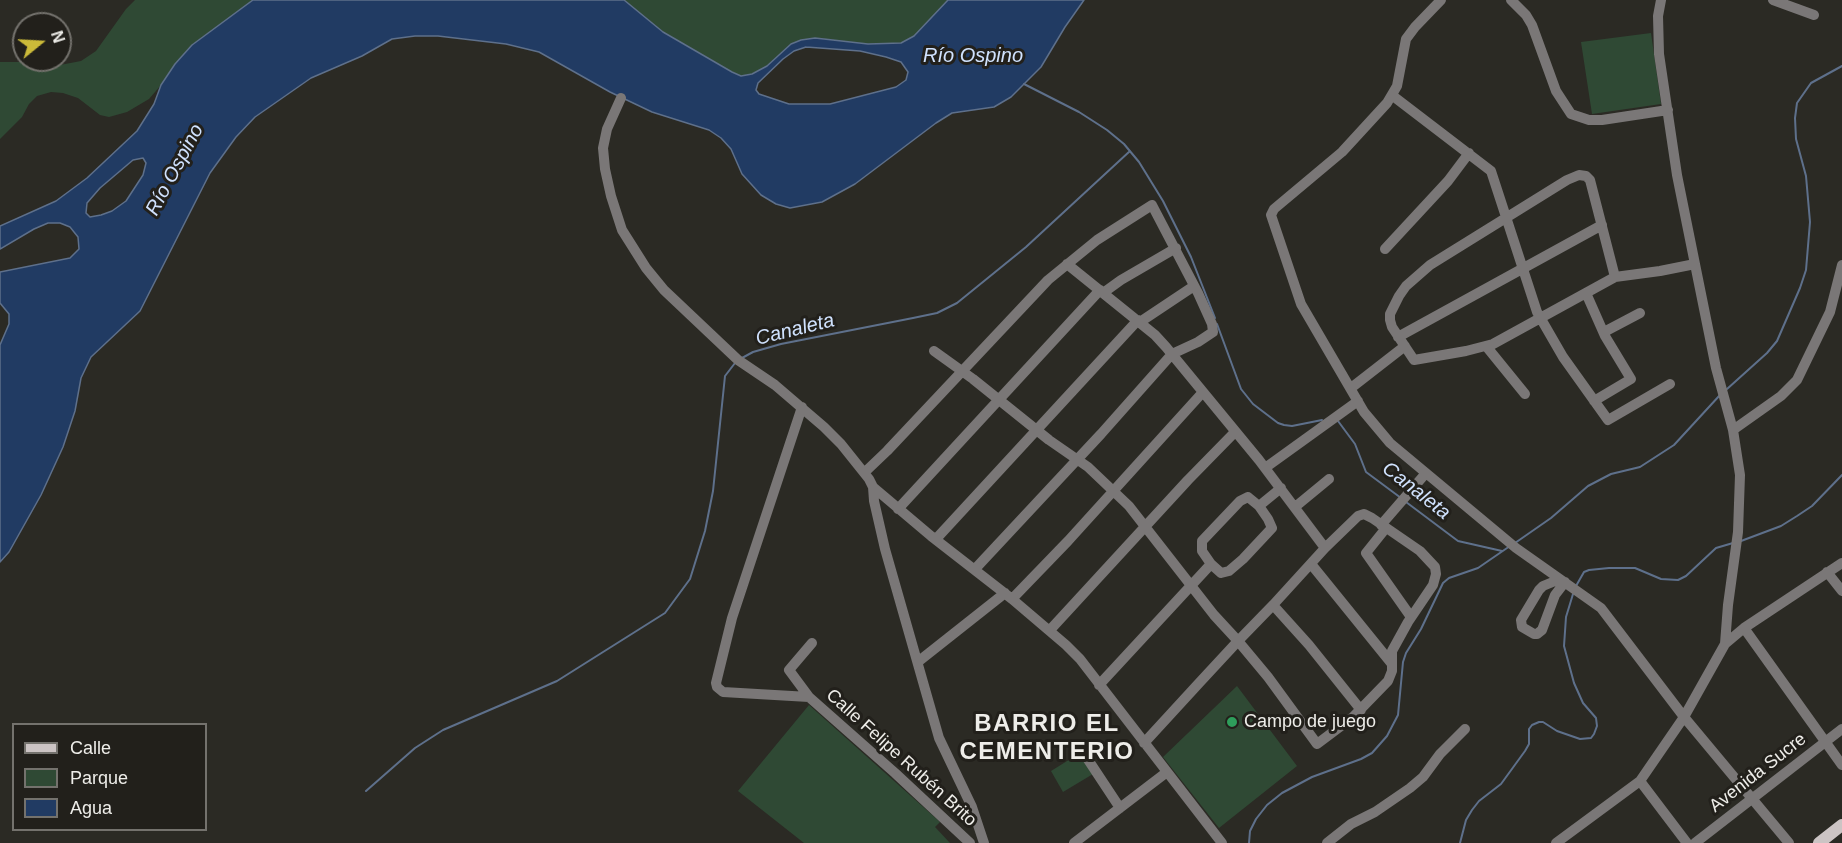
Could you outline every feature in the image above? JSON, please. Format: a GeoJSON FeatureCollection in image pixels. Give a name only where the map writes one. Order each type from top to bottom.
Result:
{"type":"FeatureCollection","features":[{"type":"Feature","properties":{"kind":"main road"},"geometry":{"type":"LineString","coordinates":[[1819,843],[1842,825]]}},
{"type":"Feature","properties":{"kind":"street"},"geometry":{"type":"LineString","coordinates":[[1441,0],[1415,27],[1407,39],[1393,96],[1342,152],[1274,209],[1271,215],[1301,304],[1358,401],[1390,443],[1512,545],[1595,603],[1606,614],[1684,717],[1789,843]]}},
{"type":"Feature","properties":{"kind":"street"},"geometry":{"type":"LineString","coordinates":[[1511,0],[1526,15],[1532,25],[1556,91],[1571,114],[1589,120],[1602,120],[1668,110]]}},
{"type":"Feature","properties":{"kind":"street"},"geometry":{"type":"LineString","coordinates":[[1660,0],[1658,36],[1677,175],[1721,388],[1733,430],[1740,490],[1737,543],[1725,644]]}},
{"type":"Feature","properties":{"kind":"street"},"geometry":{"type":"LineString","coordinates":[[1773,0],[1814,15]]}},
{"type":"Feature","properties":{"kind":"street"},"geometry":{"type":"LineString","coordinates":[[1393,96],[1491,171],[1540,319],[1563,357],[1608,420],[1670,384]]}},
{"type":"Feature","properties":{"kind":"street"},"geometry":{"type":"LineString","coordinates":[[621,98],[607,129],[603,148],[605,169],[622,230],[646,268],[664,290],[738,360],[775,385],[835,437],[865,472],[873,487],[1050,630],[1080,659],[1221,843]]}},
{"type":"Feature","properties":{"kind":"street"},"geometry":{"type":"LineString","coordinates":[[1385,249],[1448,181],[1469,153]]}},
{"type":"Feature","properties":{"kind":"street"},"geometry":{"type":"LineString","coordinates":[[1615,277],[1590,180],[1583,175],[1567,180],[1443,256],[1406,286],[1390,314],[1392,327],[1414,360],[1486,346],[1615,277],[1695,264]]}},
{"type":"Feature","properties":{"kind":"street"},"geometry":{"type":"LineString","coordinates":[[865,472],[1038,289],[1097,240],[1152,205],[1176,248],[1212,324],[1213,332],[1172,354],[975,569]]}},
{"type":"Feature","properties":{"kind":"street"},"geometry":{"type":"LineString","coordinates":[[1351,388],[1401,341],[1522,269],[1602,225]]}},
{"type":"Feature","properties":{"kind":"street"},"geometry":{"type":"LineString","coordinates":[[898,509],[1101,291],[1176,248]]}},
{"type":"Feature","properties":{"kind":"street"},"geometry":{"type":"LineString","coordinates":[[1067,264],[1139,321],[1172,354],[1281,488],[1325,548]]}},
{"type":"Feature","properties":{"kind":"street"},"geometry":{"type":"LineString","coordinates":[[1733,430],[1781,396],[1797,380],[1830,312],[1842,265]]}},
{"type":"Feature","properties":{"kind":"street"},"geometry":{"type":"LineString","coordinates":[[936,539],[1139,321],[1194,286]]}},
{"type":"Feature","properties":{"kind":"street"},"geometry":{"type":"LineString","coordinates":[[1586,293],[1604,332],[1631,379],[1594,401]]}},
{"type":"Feature","properties":{"kind":"street"},"geometry":{"type":"LineString","coordinates":[[1604,332],[1640,313]]}},
{"type":"Feature","properties":{"kind":"street"},"geometry":{"type":"LineString","coordinates":[[1486,346],[1525,394]]}},
{"type":"Feature","properties":{"kind":"street"},"geometry":{"type":"LineString","coordinates":[[934,351],[962,370],[1113,490],[1146,526],[1214,615],[1238,641],[1268,677],[1317,744],[1360,710],[1388,681],[1392,651],[1411,617],[1433,585],[1436,570],[1420,551],[1366,514],[1362,514],[1325,548],[1311,564],[1238,641],[1144,743]]}},
{"type":"Feature","properties":{"kind":"street"},"geometry":{"type":"LineString","coordinates":[[919,661],[1009,596],[1113,490],[1203,392]]}},
{"type":"Feature","properties":{"kind":"street"},"geometry":{"type":"LineString","coordinates":[[1265,468],[1358,401]]}},
{"type":"Feature","properties":{"kind":"street"},"geometry":{"type":"LineString","coordinates":[[802,407],[732,618],[716,682],[717,687],[723,692],[809,698]]}},
{"type":"Feature","properties":{"kind":"street"},"geometry":{"type":"LineString","coordinates":[[1050,630],[1236,432]]}},
{"type":"Feature","properties":{"kind":"street"},"geometry":{"type":"LineString","coordinates":[[1411,617],[1366,553],[1426,473]]}},
{"type":"Feature","properties":{"kind":"street"},"geometry":{"type":"LineString","coordinates":[[1295,507],[1329,479]]}},
{"type":"Feature","properties":{"kind":"street"},"geometry":{"type":"LineString","coordinates":[[873,487],[885,549],[919,661],[939,738],[972,807],[984,843]]}},
{"type":"Feature","properties":{"kind":"street"},"geometry":{"type":"LineString","coordinates":[[1259,506],[1281,488]]}},
{"type":"Feature","properties":{"kind":"street"},"geometry":{"type":"LineString","coordinates":[[1244,498],[1252,499],[1259,506],[1271,524],[1270,532],[1226,573],[1218,572],[1202,551],[1202,541],[1244,498]]}},
{"type":"Feature","properties":{"kind":"street"},"geometry":{"type":"LineString","coordinates":[[1563,841],[1640,781],[1684,717],[1725,644],[1744,628],[1842,562]]}},
{"type":"Feature","properties":{"kind":"street"},"geometry":{"type":"LineString","coordinates":[[1099,684],[1211,564]]}},
{"type":"Feature","properties":{"kind":"street"},"geometry":{"type":"LineString","coordinates":[[1311,564],[1392,664]]}},
{"type":"Feature","properties":{"kind":"street"},"geometry":{"type":"LineString","coordinates":[[1827,572],[1842,591]]}},
{"type":"Feature","properties":{"kind":"street"},"geometry":{"type":"LineString","coordinates":[[1569,585],[1555,595],[1542,630],[1534,634],[1522,627],[1521,620],[1539,590],[1569,585]]}},
{"type":"Feature","properties":{"kind":"street"},"geometry":{"type":"LineString","coordinates":[[1273,604],[1360,710]]}},
{"type":"Feature","properties":{"kind":"street"},"geometry":{"type":"LineString","coordinates":[[1744,628],[1842,765]]}},
{"type":"Feature","properties":{"kind":"street","name":"Calle Felipe Rubén Brito"},"geometry":{"type":"LineString","coordinates":[[812,643],[789,670],[809,698],[895,773],[970,843]]}},
{"type":"Feature","properties":{"kind":"street"},"geometry":{"type":"LineString","coordinates":[[1328,843],[1351,824],[1375,812],[1410,788],[1423,777],[1465,729]]}},
{"type":"Feature","properties":{"kind":"street","name":"Avenida Sucre"},"geometry":{"type":"LineString","coordinates":[[1695,843],[1842,729]]}},
{"type":"Feature","properties":{"kind":"street"},"geometry":{"type":"LineString","coordinates":[[1083,752],[1120,807]]}},
{"type":"Feature","properties":{"kind":"street"},"geometry":{"type":"LineString","coordinates":[[1074,843],[1167,772]]}},
{"type":"Feature","properties":{"kind":"street"},"geometry":{"type":"LineString","coordinates":[[1640,781],[1687,843]]}},
{"type":"Feature","properties":{"kind":"green space"},"geometry":{"type":"Polygon","coordinates":[[[135,0],[253,0],[192,45],[149,99],[127,112],[109,117],[100,115],[78,98],[51,92],[37,96],[29,104],[22,117],[0,139],[0,62],[12,62],[12,72],[72,72],[72,63],[81,61],[96,51],[135,0]]]}},
{"type":"Feature","properties":{"kind":"green space"},"geometry":{"type":"Polygon","coordinates":[[[624,0],[948,0],[914,36],[901,43],[868,44],[815,38],[791,44],[767,66],[752,74],[741,76],[663,32],[624,0]]]}},
{"type":"Feature","properties":{"kind":"green space"},"geometry":{"type":"Polygon","coordinates":[[[1651,33],[1661,104],[1592,114],[1581,42],[1651,33]]]}},
{"type":"Feature","properties":{"kind":"green space","name":"Campo de juego"},"geometry":{"type":"Polygon","coordinates":[[[1237,686],[1297,766],[1219,828],[1163,757],[1237,686]]]}},
{"type":"Feature","properties":{"kind":"green space"},"geometry":{"type":"Polygon","coordinates":[[[809,705],[940,822],[935,827],[950,843],[804,843],[738,791],[809,705]]]}},
{"type":"Feature","properties":{"kind":"green space"},"geometry":{"type":"Polygon","coordinates":[[[1080,753],[1093,774],[1063,792],[1051,771],[1080,753]]]}},
{"type":"Feature","properties":{"kind":"water","name":"Río Ospino"},"geometry":{"type":"Polygon","coordinates":[[[253,0],[624,0],[663,32],[741,76],[752,74],[767,66],[791,44],[801,40],[815,38],[868,44],[901,43],[914,36],[948,0],[1084,0],[1041,67],[1011,97],[994,107],[952,113],[855,184],[822,202],[790,208],[776,204],[761,195],[742,174],[731,149],[709,130],[652,112],[610,92],[539,52],[506,44],[438,36],[415,36],[392,39],[362,56],[311,78],[255,117],[236,137],[210,173],[140,311],[91,357],[81,378],[75,411],[63,447],[41,495],[9,552],[0,562],[0,345],[9,324],[9,314],[0,303],[0,272],[70,258],[79,249],[78,237],[70,227],[60,223],[48,223],[0,249],[0,226],[56,201],[87,178],[137,131],[154,104],[161,85],[192,45],[253,0]],[[806,47],[794,51],[783,59],[758,83],[756,90],[759,94],[789,104],[830,104],[896,87],[906,80],[908,72],[901,62],[886,57],[860,51],[806,47]],[[143,158],[133,160],[100,188],[87,203],[86,213],[90,217],[112,211],[126,201],[143,175],[146,163],[143,158]]]}},
{"type":"Feature","properties":{"kind":"waterway"},"geometry":{"type":"LineString","coordinates":[[1727,389],[1777,341],[1800,288],[1806,270],[1810,222],[1806,176],[1796,139],[1797,103],[1811,83],[1842,66]]}},
{"type":"Feature","properties":{"kind":"waterway","name":"Canaleta"},"geometry":{"type":"LineString","coordinates":[[1024,84],[1079,112],[1107,130],[1124,144],[1139,162],[1163,201],[1191,257],[1215,318]]}},
{"type":"Feature","properties":{"kind":"waterway","name":"Canaleta"},"geometry":{"type":"LineString","coordinates":[[742,358],[753,352],[781,344],[937,313],[957,303],[1026,247],[1130,151]]}},
{"type":"Feature","properties":{"kind":"waterway","name":"Canaleta"},"geometry":{"type":"LineString","coordinates":[[1217,324],[1241,389],[1253,404],[1284,425],[1292,426],[1322,420]]}},
{"type":"Feature","properties":{"kind":"waterway","name":"Canaleta"},"geometry":{"type":"LineString","coordinates":[[366,791],[415,748],[443,730],[557,681],[665,613],[690,579],[705,531],[713,491],[725,376],[735,363]]}},
{"type":"Feature","properties":{"kind":"waterway"},"geometry":{"type":"LineString","coordinates":[[1515,543],[1551,518],[1588,486],[1611,474],[1640,467],[1674,445],[1720,395]]}},
{"type":"Feature","properties":{"kind":"waterway","name":"Canaleta"},"geometry":{"type":"LineString","coordinates":[[1338,421],[1355,444],[1366,472],[1401,498]]}},
{"type":"Feature","properties":{"kind":"waterway"},"geometry":{"type":"LineString","coordinates":[[1741,541],[1781,526],[1797,516],[1812,506],[1842,475]]}},
{"type":"Feature","properties":{"kind":"waterway","name":"Canaleta"},"geometry":{"type":"LineString","coordinates":[[1406,502],[1458,541],[1502,551]]}},
{"type":"Feature","properties":{"kind":"waterway"},"geometry":{"type":"LineString","coordinates":[[1576,586],[1584,572],[1609,568],[1635,568],[1661,579],[1678,580],[1686,576],[1716,548],[1733,543]]}},
{"type":"Feature","properties":{"kind":"waterway"},"geometry":{"type":"LineString","coordinates":[[1249,843],[1250,831],[1256,819],[1267,805],[1282,793],[1312,777],[1361,759],[1372,753],[1387,736],[1398,715],[1403,662],[1406,653],[1421,629],[1443,583],[1449,578],[1478,568],[1510,546]]}},
{"type":"Feature","properties":{"kind":"waterway"},"geometry":{"type":"LineString","coordinates":[[1460,843],[1466,820],[1472,810],[1479,801],[1501,784],[1525,751],[1529,744],[1529,729],[1532,725],[1543,722],[1557,731],[1580,739],[1591,738],[1594,734],[1597,726],[1596,718],[1583,703],[1574,683],[1564,646],[1566,617],[1573,594]]}},
{"type":"Feature","properties":{"kind":"place","name":"Campo de juego"},"geometry":{"type":"Point","coordinates":[1232,722]}},
{"type":"Feature","properties":{"kind":"district","name":"BARRIO EL CEMENTERIO"},"geometry":{"type":"Point","coordinates":[1047,738]}}]}
